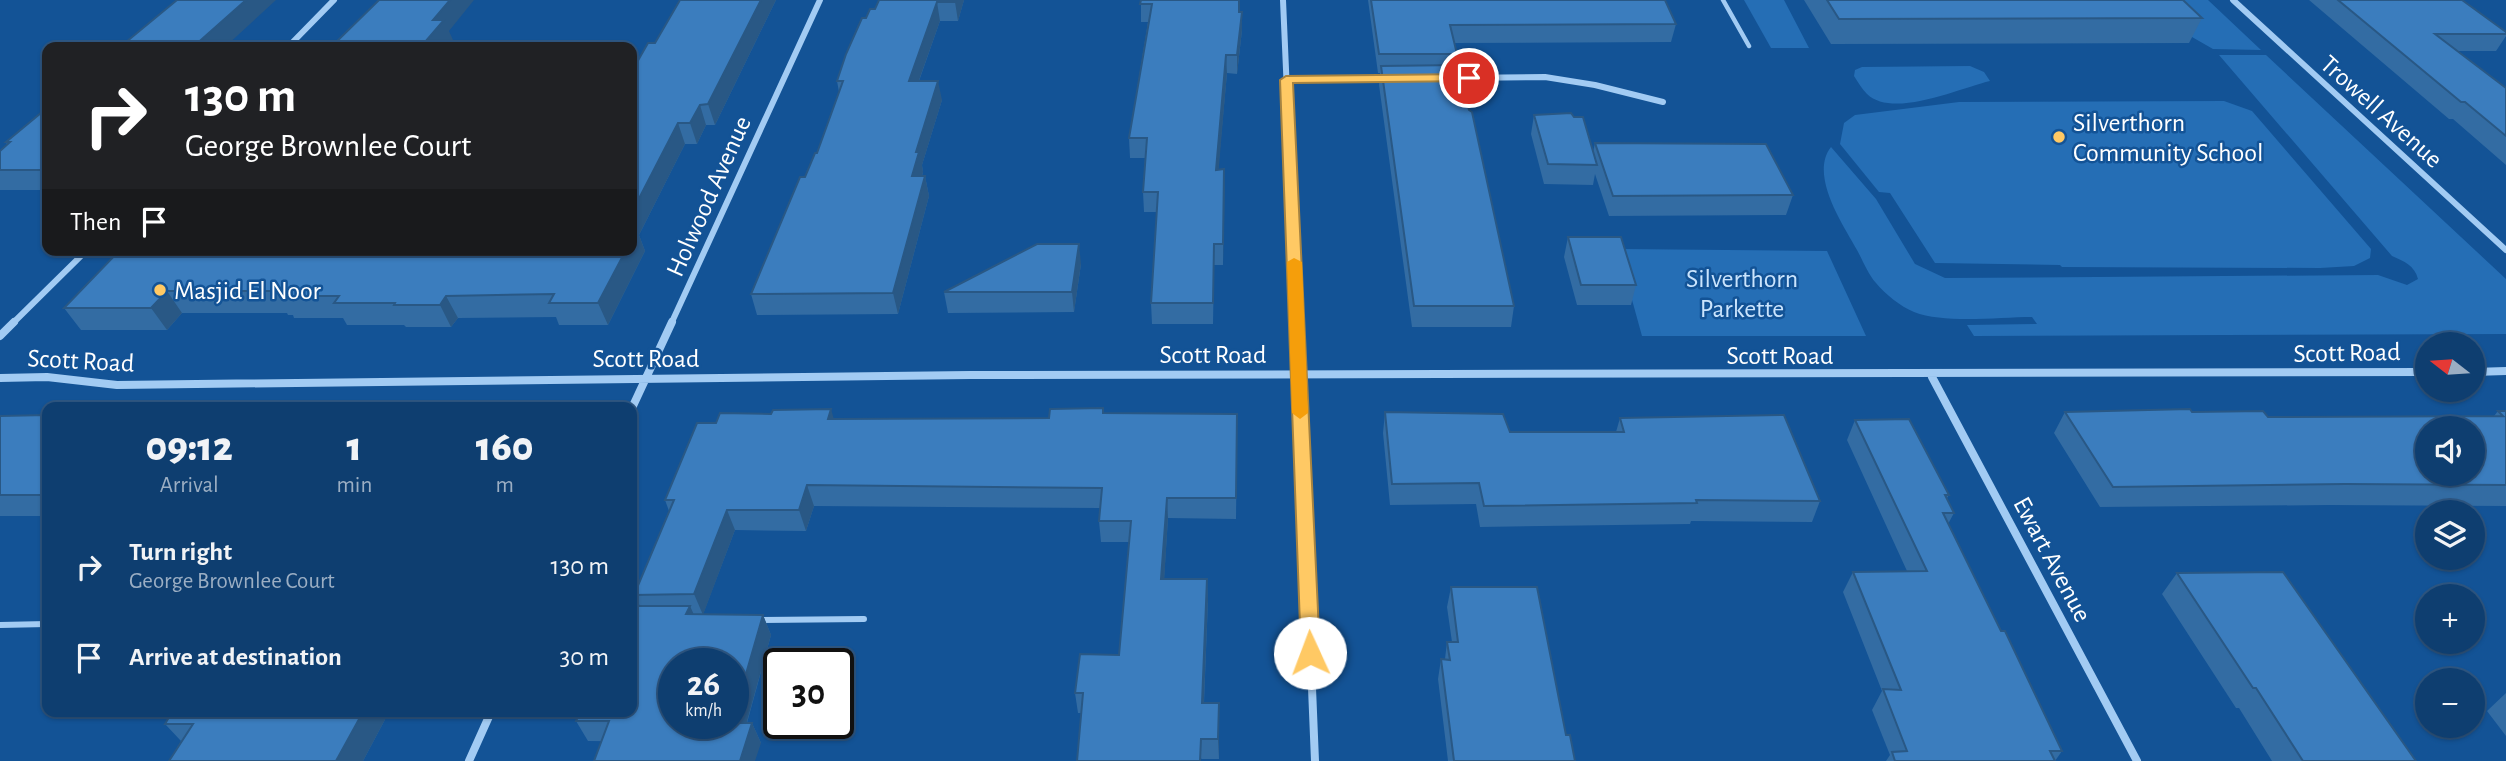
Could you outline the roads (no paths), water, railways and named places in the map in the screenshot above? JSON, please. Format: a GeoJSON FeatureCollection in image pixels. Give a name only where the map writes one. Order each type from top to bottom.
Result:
{"type":"FeatureCollection","features":[{"type":"Feature","properties":{"kind":"street"},"geometry":{"type":"LineString","coordinates":[[293,42],[334,0]]}},
{"type":"Feature","properties":{"kind":"street","name":"Holwood Avenue"},"geometry":{"type":"LineString","coordinates":[[635,402],[820,0]]}},
{"type":"Feature","properties":{"kind":"street"},"geometry":{"type":"LineString","coordinates":[[1283,0],[1315,761]]}},
{"type":"Feature","properties":{"kind":"street","name":"Trowell Avenue"},"geometry":{"type":"LineString","coordinates":[[2233,0],[2506,250]]}},
{"type":"Feature","properties":{"kind":"street"},"geometry":{"type":"LineString","coordinates":[[1451,78],[1545,77],[1595,85],[1663,102]]}},
{"type":"Feature","properties":{"kind":"street"},"geometry":{"type":"LineString","coordinates":[[1286,80],[1397,79]]}},
{"type":"Feature","properties":{"kind":"street"},"geometry":{"type":"LineString","coordinates":[[0,336],[82,256]]}},
{"type":"Feature","properties":{"kind":"street"},"geometry":{"type":"LineString","coordinates":[[2485,372],[2506,371]]}},
{"type":"Feature","properties":{"kind":"street","name":"Scott Road"},"geometry":{"type":"LineString","coordinates":[[0,378],[47,377],[117,385],[1297,375],[1932,377],[2415,372]]}},
{"type":"Feature","properties":{"kind":"street","name":"Ewart Avenue"},"geometry":{"type":"LineString","coordinates":[[1932,377],[2137,761]]}},
{"type":"Feature","properties":{"kind":"street"},"geometry":{"type":"LineString","coordinates":[[469,761],[489,717]]}},
{"type":"Feature","properties":{"kind":"lane"},"geometry":{"type":"LineString","coordinates":[[1723,0],[1749,46]]}},
{"type":"Feature","properties":{"kind":"lane"},"geometry":{"type":"LineString","coordinates":[[755,620],[864,619]]}},
{"type":"Feature","properties":{"kind":"lane"},"geometry":{"type":"LineString","coordinates":[[0,625],[42,624]]}},
{"type":"Feature","properties":{"kind":"place","name":"Silverthorn Community School"},"geometry":{"type":"Point","coordinates":[2059,137]}},
{"type":"Feature","properties":{"kind":"place","name":"Masjid El Noor"},"geometry":{"type":"Point","coordinates":[160,290]}},
{"type":"Feature","properties":{"kind":"park label","name":"Silverthorn Parkette"},"geometry":{"type":"Point","coordinates":[1742,293]}}]}
